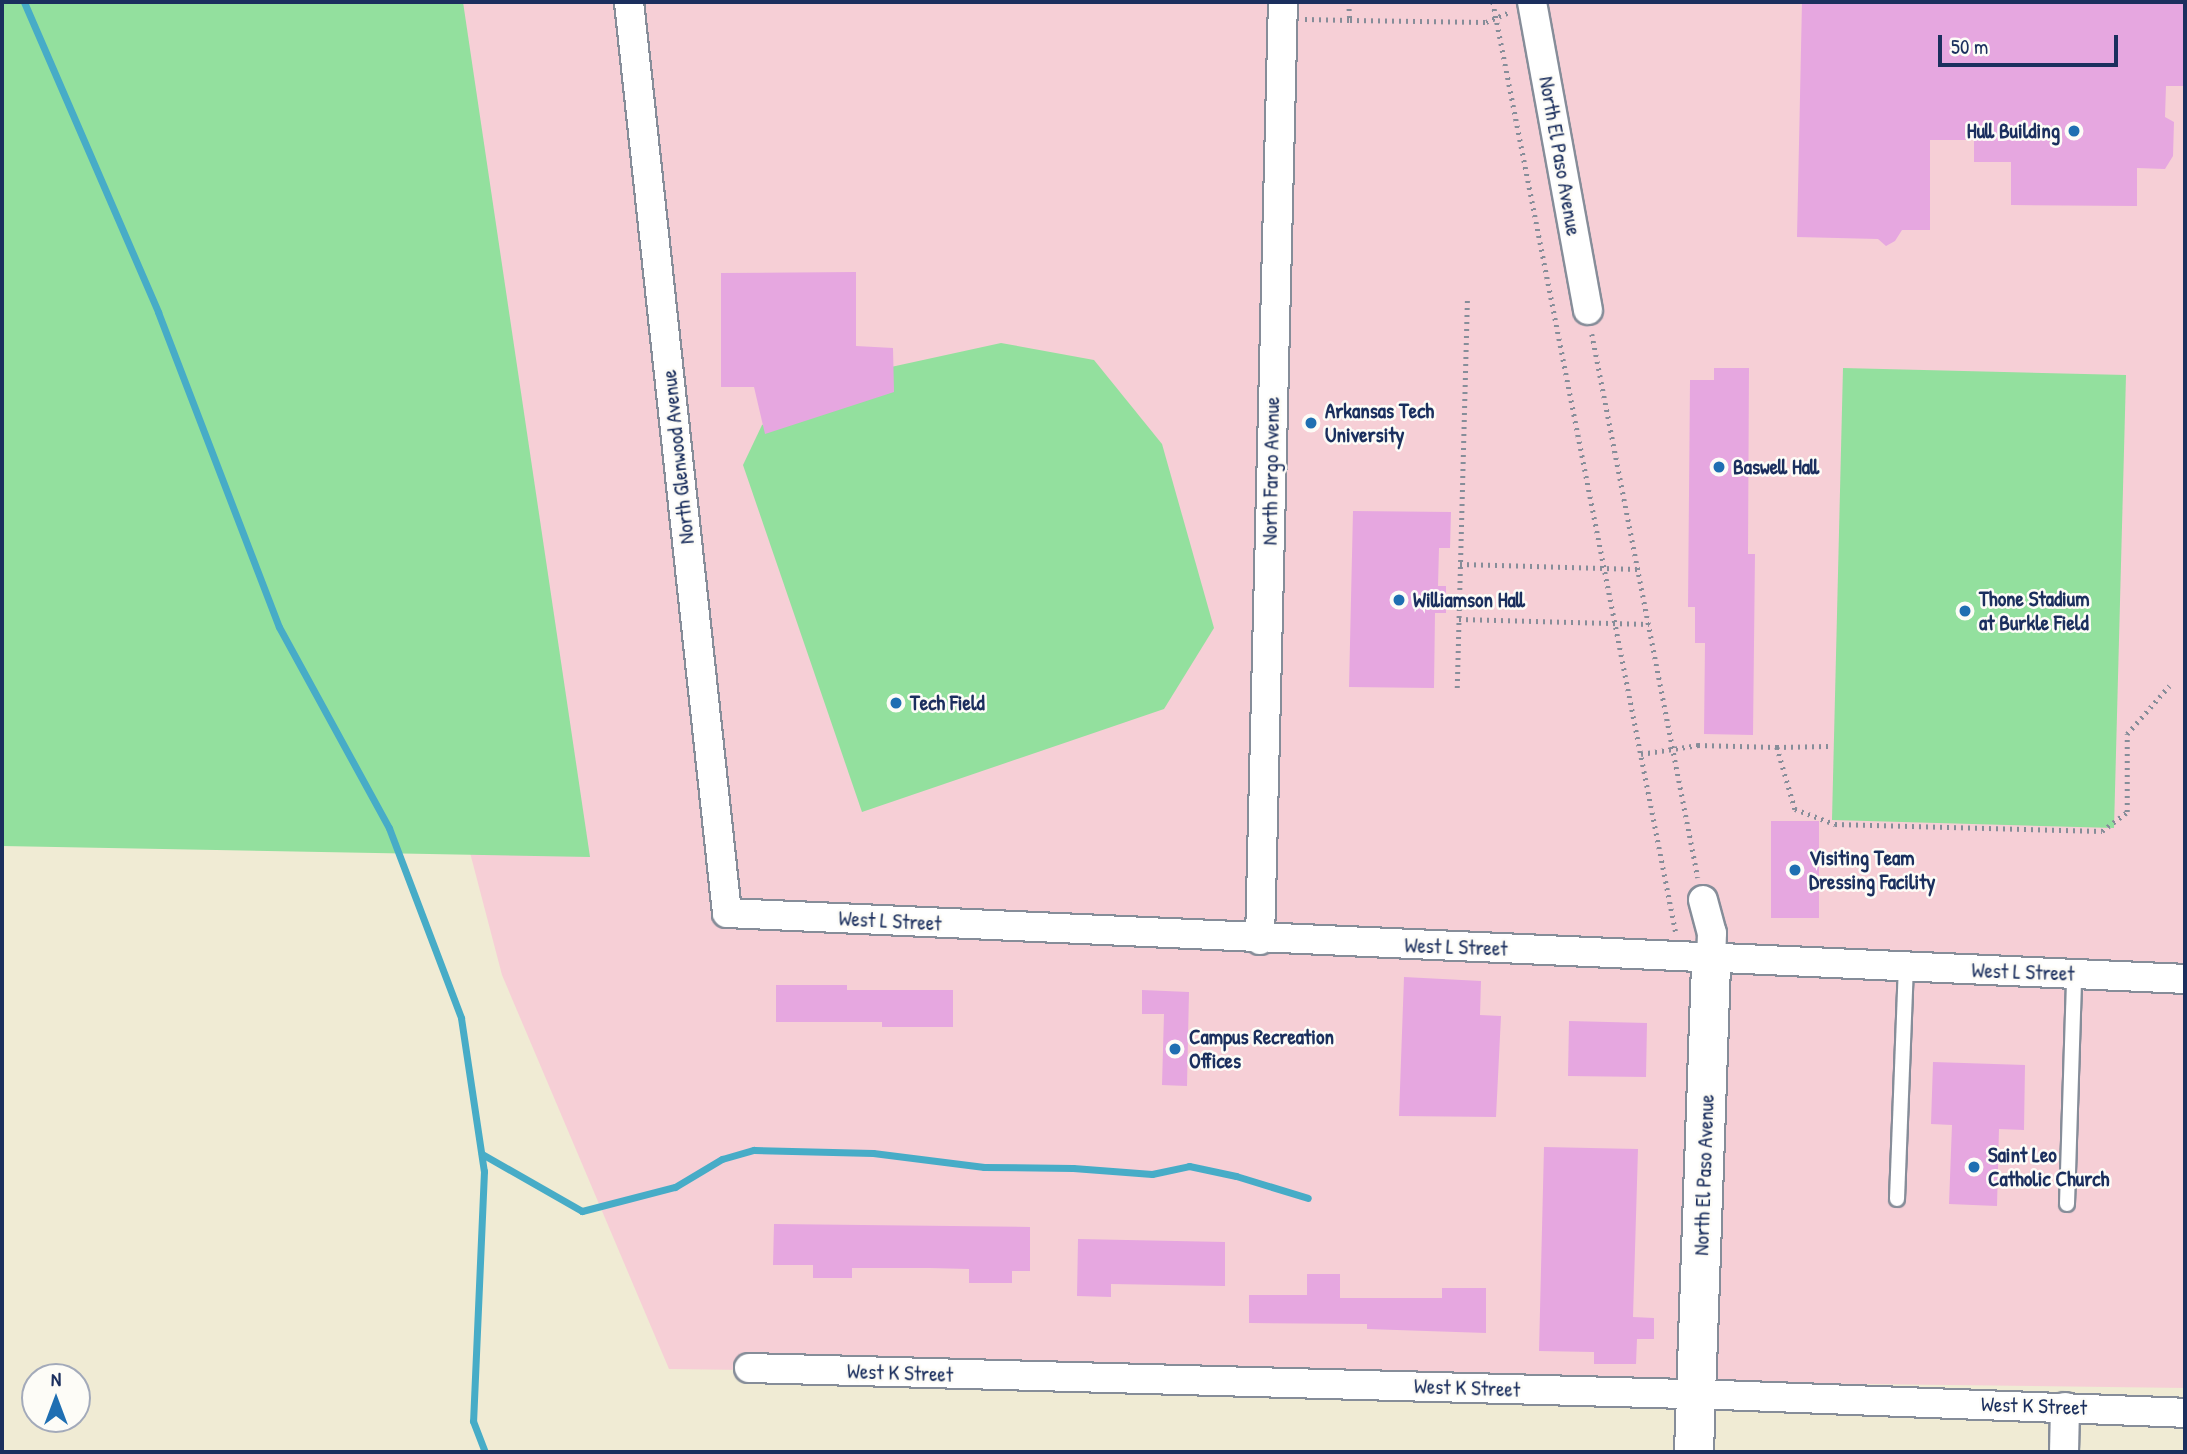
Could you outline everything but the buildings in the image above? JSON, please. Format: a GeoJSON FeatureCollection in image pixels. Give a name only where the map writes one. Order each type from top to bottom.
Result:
{"type":"FeatureCollection","features":[{"type":"Feature","properties":{"kind":"street","name":"North Glenwood Avenue"},"geometry":{"type":"LineString","coordinates":[[629,2],[727,913]]}},
{"type":"Feature","properties":{"kind":"street","name":"North Fargo Avenue"},"geometry":{"type":"LineString","coordinates":[[1260,940],[1283,2]]}},
{"type":"Feature","properties":{"kind":"street","name":"North El Paso Avenue"},"geometry":{"type":"LineString","coordinates":[[1532,2],[1588,310]]}},
{"type":"Feature","properties":{"kind":"street","name":"North El Paso Avenue"},"geometry":{"type":"LineString","coordinates":[[1694,1452],[1696,958],[1712,933],[1703,900]]}},
{"type":"Feature","properties":{"kind":"street","name":"West L Street"},"geometry":{"type":"LineString","coordinates":[[727,913],[1260,940],[2185,979]]}},
{"type":"Feature","properties":{"kind":"street","name":"West K Street"},"geometry":{"type":"LineString","coordinates":[[749,1368],[1696,1394],[2185,1413]]}},
{"type":"Feature","properties":{"kind":"street"},"geometry":{"type":"LineString","coordinates":[[2064,1452],[2065,1408]]}},
{"type":"Feature","properties":{"kind":"lane"},"geometry":{"type":"LineString","coordinates":[[1898,1199],[1906,967]]}},
{"type":"Feature","properties":{"kind":"lane"},"geometry":{"type":"LineString","coordinates":[[2067,1204],[2074,975]]}},
{"type":"Feature","properties":{"kind":"path"},"geometry":{"type":"LineString","coordinates":[[1349,2],[1350,20],[1486,22],[1532,2]]}},
{"type":"Feature","properties":{"kind":"path"},"geometry":{"type":"LineString","coordinates":[[1493,2],[1642,754],[1696,958]]}},
{"type":"Feature","properties":{"kind":"path"},"geometry":{"type":"LineString","coordinates":[[1457,688],[1467,299]]}},
{"type":"Feature","properties":{"kind":"path"},"geometry":{"type":"LineString","coordinates":[[1588,310],[1703,900]]}},
{"type":"Feature","properties":{"kind":"path"},"geometry":{"type":"LineString","coordinates":[[1460,564],[1638,569]]}},
{"type":"Feature","properties":{"kind":"path"},"geometry":{"type":"LineString","coordinates":[[1459,619],[1649,624]]}},
{"type":"Feature","properties":{"kind":"path"},"geometry":{"type":"LineString","coordinates":[[1777,747],[1795,809],[1835,824],[2102,831],[2127,812],[2127,734],[2169,686]]}},
{"type":"Feature","properties":{"kind":"path"},"geometry":{"type":"LineString","coordinates":[[1642,754],[1698,745],[1828,746]]}},
{"type":"Feature","properties":{"kind":"shaded area","name":"Arkansas Tech University"},"geometry":{"type":"Polygon","coordinates":[[[404,2],[2185,2],[2185,1388],[669,1369],[502,975],[468,845],[404,2]]]}},
{"type":"Feature","properties":{"kind":"green space"},"geometry":{"type":"Polygon","coordinates":[[[2,2],[463,2],[590,857],[2,846],[2,2]]]}},
{"type":"Feature","properties":{"kind":"green space"},"geometry":{"type":"Polygon","coordinates":[[[1001,343],[1094,360],[1162,444],[1214,628],[1164,709],[862,812],[743,465],[762,425],[868,372],[1001,343]]]}},
{"type":"Feature","properties":{"kind":"green space"},"geometry":{"type":"Polygon","coordinates":[[[1843,368],[2126,375],[2114,828],[1832,820],[1843,368]]]}},
{"type":"Feature","properties":{"kind":"waterway"},"geometry":{"type":"LineString","coordinates":[[24,2],[158,312],[279,627],[389,828],[461,1018],[484,1171],[473,1421],[485,1452]]}},
{"type":"Feature","properties":{"kind":"waterway"},"geometry":{"type":"LineString","coordinates":[[482,1154],[582,1211],[675,1187],[722,1159],[754,1150],[873,1153],[984,1167],[1073,1168],[1152,1174],[1189,1166],[1236,1176],[1308,1198]]}},
{"type":"Feature","properties":{"kind":"place","name":"Hull Building"},"geometry":{"type":"Point","coordinates":[2074,131]}},
{"type":"Feature","properties":{"kind":"place","name":"Arkansas Tech University"},"geometry":{"type":"Point","coordinates":[1311,423]}},
{"type":"Feature","properties":{"kind":"place","name":"Baswell Hall"},"geometry":{"type":"Point","coordinates":[1719,467]}},
{"type":"Feature","properties":{"kind":"place","name":"Williamson Hall"},"geometry":{"type":"Point","coordinates":[1399,600]}},
{"type":"Feature","properties":{"kind":"place","name":"Thone Stadium at Burkle Field"},"geometry":{"type":"Point","coordinates":[1965,611]}},
{"type":"Feature","properties":{"kind":"place","name":"Tech Field"},"geometry":{"type":"Point","coordinates":[896,703]}},
{"type":"Feature","properties":{"kind":"place","name":"Visiting Team Dressing Facility"},"geometry":{"type":"Point","coordinates":[1795,870]}},
{"type":"Feature","properties":{"kind":"place","name":"Campus Recreation Offices"},"geometry":{"type":"Point","coordinates":[1175,1049]}},
{"type":"Feature","properties":{"kind":"place","name":"Saint Leo Catholic Church"},"geometry":{"type":"Point","coordinates":[1974,1167]}}]}
